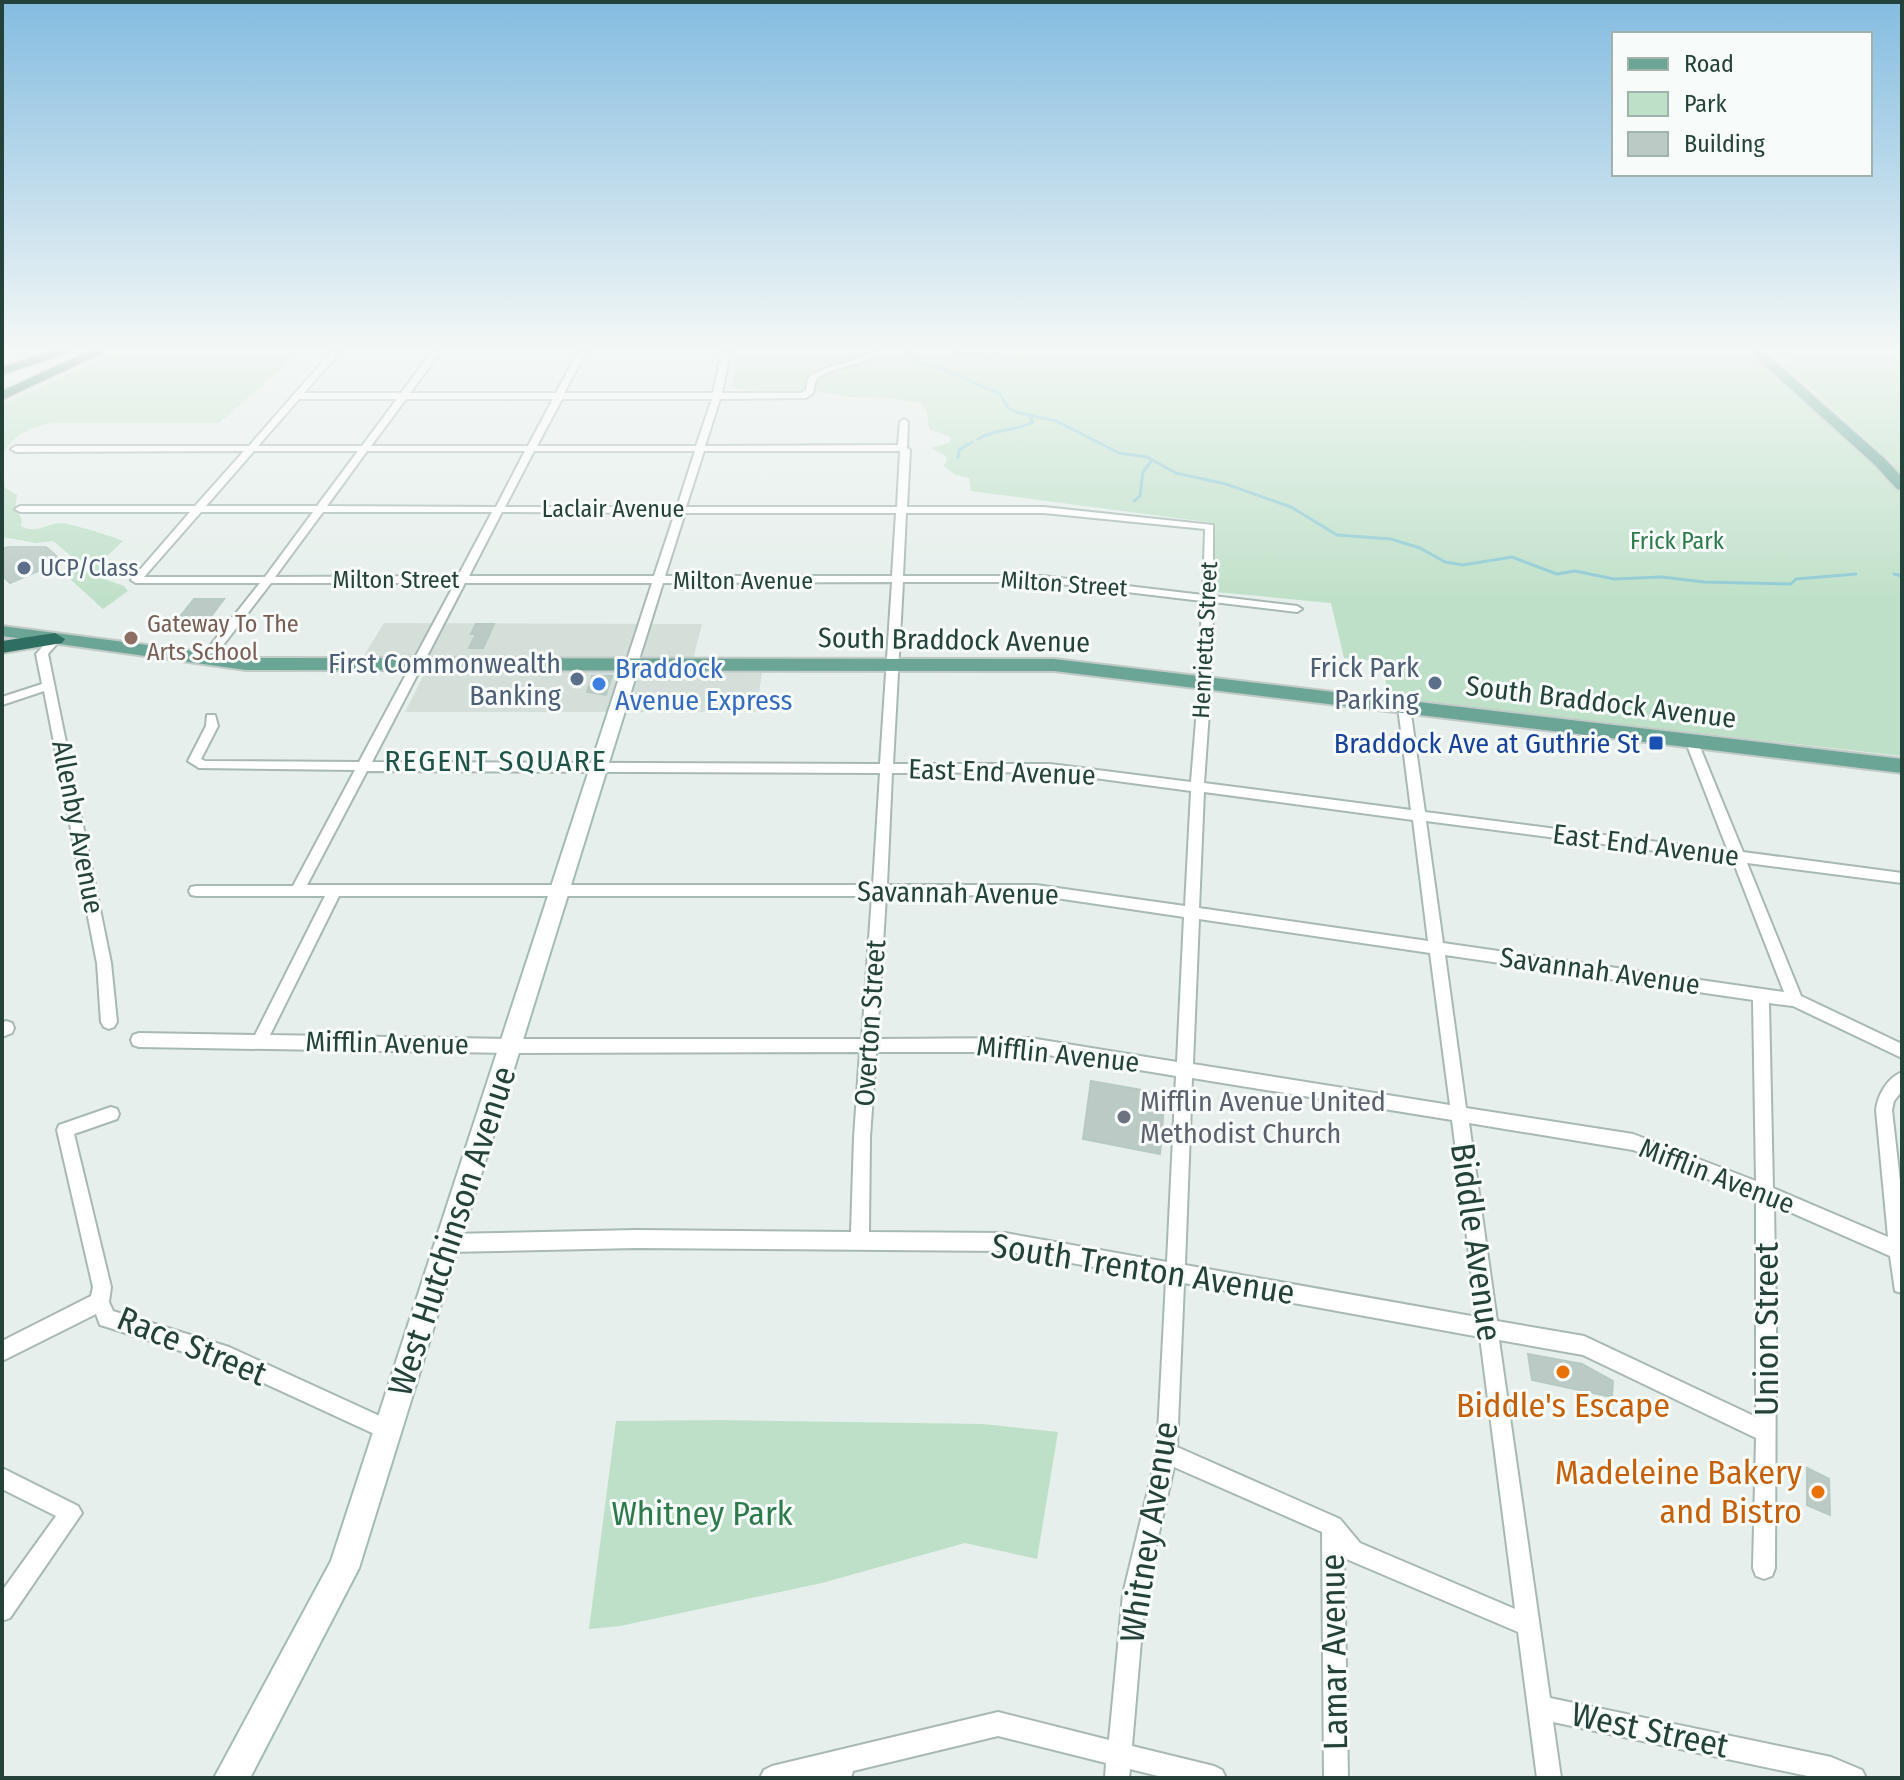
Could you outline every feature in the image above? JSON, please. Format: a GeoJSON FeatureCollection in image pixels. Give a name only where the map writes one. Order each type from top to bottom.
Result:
{"type":"FeatureCollection","features":[{"type":"Feature","properties":{"kind":"highway"},"geometry":{"type":"LineString","coordinates":[[3,635],[55,639]]}},
{"type":"Feature","properties":{"kind":"main road"},"geometry":{"type":"LineString","coordinates":[[1850,435],[1902,486]]}},
{"type":"Feature","properties":{"kind":"main road","name":"South Braddock Avenue"},"geometry":{"type":"LineString","coordinates":[[55,639],[246,664],[1054,665],[1902,766]]}},
{"type":"Feature","properties":{"kind":"street"},"geometry":{"type":"LineString","coordinates":[[200,509],[265,435]]}},
{"type":"Feature","properties":{"kind":"street"},"geometry":{"type":"LineString","coordinates":[[206,659],[374,435]]}},
{"type":"Feature","properties":{"kind":"street"},"geometry":{"type":"LineString","coordinates":[[298,890],[538,435]]}},
{"type":"Feature","properties":{"kind":"street"},"geometry":{"type":"LineString","coordinates":[[631,666],[703,435]]}},
{"type":"Feature","properties":{"kind":"street","name":"Overton Street"},"geometry":{"type":"LineString","coordinates":[[860,1242],[862,1137],[880,891],[905,435]]}},
{"type":"Feature","properties":{"kind":"street"},"geometry":{"type":"LineString","coordinates":[[16,449],[906,449]]}},
{"type":"Feature","properties":{"kind":"street","name":"Laclair Avenue"},"geometry":{"type":"LineString","coordinates":[[20,509],[902,509],[1056,511],[1205,524]]}},
{"type":"Feature","properties":{"kind":"street","name":"Milton Street"},"geometry":{"type":"LineString","coordinates":[[200,509],[136,580],[657,581]]}},
{"type":"Feature","properties":{"kind":"street","name":"Henrietta Street"},"geometry":{"type":"LineString","coordinates":[[1199,759],[1205,684],[1210,529],[1205,524]]}},
{"type":"Feature","properties":{"kind":"street","name":"Milton Street"},"geometry":{"type":"LineString","coordinates":[[830,581],[1043,579],[1297,609]]}},
{"type":"Feature","properties":{"kind":"street","name":"Milton Avenue"},"geometry":{"type":"LineString","coordinates":[[657,581],[830,581]]}},
{"type":"Feature","properties":{"kind":"street","name":"Allenby Avenue"},"geometry":{"type":"LineString","coordinates":[[55,639],[43,650],[48,686],[104,963],[109,1022]]}},
{"type":"Feature","properties":{"kind":"street","name":"West Hutchinson Avenue"},"geometry":{"type":"LineString","coordinates":[[231,1778],[344,1568],[631,666]]}},
{"type":"Feature","properties":{"kind":"street"},"geometry":{"type":"LineString","coordinates":[[2,701],[48,686]]}},
{"type":"Feature","properties":{"kind":"street","name":"Biddle Avenue"},"geometry":{"type":"LineString","coordinates":[[1404,707],[1549,1778]]}},
{"type":"Feature","properties":{"kind":"street","name":"East End Avenue"},"geometry":{"type":"LineString","coordinates":[[211,718],[212,726],[194,761],[203,765],[1050,768],[1902,878]]}},
{"type":"Feature","properties":{"kind":"street"},"geometry":{"type":"LineString","coordinates":[[1691,740],[1795,1000]]}},
{"type":"Feature","properties":{"kind":"street","name":"Whitney Avenue"},"geometry":{"type":"LineString","coordinates":[[1118,1766],[1134,1594],[1167,1453],[1199,759]]}},
{"type":"Feature","properties":{"kind":"street","name":"Savannah Avenue"},"geometry":{"type":"LineString","coordinates":[[196,891],[1036,890],[1795,1000],[1902,1051]]}},
{"type":"Feature","properties":{"kind":"street"},"geometry":{"type":"LineString","coordinates":[[260,1040],[335,891]]}},
{"type":"Feature","properties":{"kind":"street","name":"Union Street"},"geometry":{"type":"LineString","coordinates":[[1761,994],[1767,1324],[1764,1568]]}},
{"type":"Feature","properties":{"kind":"street","name":"Mifflin Avenue"},"geometry":{"type":"LineString","coordinates":[[139,1040],[511,1046],[1030,1045],[1633,1142],[1765,1193],[1900,1252]]}},
{"type":"Feature","properties":{"kind":"street"},"geometry":{"type":"LineString","coordinates":[[1902,1079],[1886,1098],[1884,1110],[1902,1284]]}},
{"type":"Feature","properties":{"kind":"street"},"geometry":{"type":"LineString","coordinates":[[100,1302],[102,1287],[65,1130],[111,1114]]}},
{"type":"Feature","properties":{"kind":"street","name":"South Trenton Avenue"},"geometry":{"type":"LineString","coordinates":[[449,1243],[637,1239],[1005,1242],[1584,1346],[1766,1432]]}},
{"type":"Feature","properties":{"kind":"street","name":"Race Street"},"geometry":{"type":"LineString","coordinates":[[2,1351],[100,1302],[107,1318],[229,1357],[388,1430]]}},
{"type":"Feature","properties":{"kind":"street"},"geometry":{"type":"LineString","coordinates":[[1167,1453],[1333,1526],[1352,1551],[1527,1625]]}},
{"type":"Feature","properties":{"kind":"street"},"geometry":{"type":"LineString","coordinates":[[2,1478],[71,1513],[2,1610]]}},
{"type":"Feature","properties":{"kind":"street","name":"Lamar Avenue"},"geometry":{"type":"LineString","coordinates":[[1333,1526],[1336,1778]]}},
{"type":"Feature","properties":{"kind":"street","name":"West Street"},"geometry":{"type":"LineString","coordinates":[[1538,1707],[1831,1769],[1854,1778]]}},
{"type":"Feature","properties":{"kind":"street"},"geometry":{"type":"LineString","coordinates":[[772,1778],[841,1769],[998,1724],[1118,1766],[1214,1778]]}},
{"type":"Feature","properties":{"kind":"shaded area","name":"REGENT SQUARE"},"geometry":{"type":"Polygon","coordinates":[[[384,623],[702,624],[690,671],[762,673],[756,712],[405,712],[431,660],[363,657],[384,623]]]}},
{"type":"Feature","properties":{"kind":"green space"},"geometry":{"type":"Polygon","coordinates":[[[2,435],[20,435],[12,442],[2,455],[2,435]]]}},
{"type":"Feature","properties":{"kind":"green space","name":"Frick Park"},"geometry":{"type":"Polygon","coordinates":[[[946,435],[1841,435],[1873,465],[1895,465],[1862,435],[1902,435],[1902,756],[1387,696],[1384,662],[1344,658],[1331,603],[1216,592],[1214,523],[971,491],[969,478],[956,475],[943,466],[946,456],[931,448],[949,443],[951,437],[946,435]]]}},
{"type":"Feature","properties":{"kind":"green space"},"geometry":{"type":"Polygon","coordinates":[[[2,455],[5,488],[17,495],[15,509],[22,519],[21,526],[36,529],[63,523],[123,541],[106,557],[101,578],[124,586],[128,591],[103,609],[69,578],[71,556],[53,541],[36,543],[2,537],[2,455]]]}},
{"type":"Feature","properties":{"kind":"green space","name":"Whitney Park"},"geometry":{"type":"Polygon","coordinates":[[[616,1421],[983,1424],[1058,1432],[1037,1559],[965,1543],[822,1583],[620,1626],[589,1629],[616,1421]]]}},
{"type":"Feature","properties":{"kind":"building","name":"UCP/Class"},"geometry":{"type":"Polygon","coordinates":[[[46,547],[62,561],[10,583],[2,575],[2,549],[46,547]]]}},
{"type":"Feature","properties":{"kind":"building"},"geometry":{"type":"Polygon","coordinates":[[[194,599],[224,599],[206,623],[175,623],[194,599]]]}},
{"type":"Feature","properties":{"kind":"building"},"geometry":{"type":"Polygon","coordinates":[[[476,624],[494,624],[483,648],[469,648],[476,634],[471,634],[476,624]]]}},
{"type":"Feature","properties":{"kind":"building","name":"Braddock Avenue Express"},"geometry":{"type":"Polygon","coordinates":[[[592,676],[612,676],[606,695],[587,692],[592,676]]]}},
{"type":"Feature","properties":{"kind":"building","name":"Mifflin Avenue United Methodist Church"},"geometry":{"type":"Polygon","coordinates":[[[1091,1081],[1165,1094],[1160,1154],[1083,1139],[1091,1081]]]}},
{"type":"Feature","properties":{"kind":"building","name":"Biddle's Escape"},"geometry":{"type":"Polygon","coordinates":[[[1528,1354],[1582,1364],[1613,1381],[1612,1397],[1532,1380],[1528,1354]]]}},
{"type":"Feature","properties":{"kind":"building","name":"Madeleine Bakery and Bistro"},"geometry":{"type":"Polygon","coordinates":[[[1807,1468],[1829,1479],[1830,1515],[1807,1505],[1807,1468]]]}},
{"type":"Feature","properties":{"kind":"waterway"},"geometry":{"type":"LineString","coordinates":[[978,439],[987,435]]}},
{"type":"Feature","properties":{"kind":"waterway"},"geometry":{"type":"LineString","coordinates":[[1084,435],[1119,453],[1147,457],[1176,473],[1226,484],[1291,507],[1337,535],[1391,539],[1420,548],[1445,562],[1463,565],[1512,557],[1557,574],[1575,571],[1614,579],[1662,577],[1704,582],[1791,584],[1796,579],[1856,574]]}},
{"type":"Feature","properties":{"kind":"waterway"},"geometry":{"type":"LineString","coordinates":[[958,458],[959,450],[972,442]]}},
{"type":"Feature","properties":{"kind":"waterway"},"geometry":{"type":"LineString","coordinates":[[1134,501],[1140,496],[1143,472],[1152,460]]}},
{"type":"Feature","properties":{"kind":"waterway"},"geometry":{"type":"LineString","coordinates":[[1894,574],[1902,576]]}},
{"type":"Feature","properties":{"kind":"place","name":"UCP/Class"},"geometry":{"type":"Point","coordinates":[24,568]}},
{"type":"Feature","properties":{"kind":"place","name":"Gateway To The Arts School"},"geometry":{"type":"Point","coordinates":[131,638]}},
{"type":"Feature","properties":{"kind":"place","name":"First Commonwealth Banking"},"geometry":{"type":"Point","coordinates":[577,679]}},
{"type":"Feature","properties":{"kind":"place","name":"Frick Park Parking"},"geometry":{"type":"Point","coordinates":[1435,683]}},
{"type":"Feature","properties":{"kind":"place","name":"Braddock Avenue Express"},"geometry":{"type":"Point","coordinates":[599,684]}},
{"type":"Feature","properties":{"kind":"place","name":"Braddock Ave at Guthrie St"},"geometry":{"type":"Point","coordinates":[1656,743]}},
{"type":"Feature","properties":{"kind":"place","name":"Mifflin Avenue United Methodist Church"},"geometry":{"type":"Point","coordinates":[1124,1117]}},
{"type":"Feature","properties":{"kind":"place","name":"Biddle's Escape"},"geometry":{"type":"Point","coordinates":[1563,1372]}},
{"type":"Feature","properties":{"kind":"place","name":"Madeleine Bakery and Bistro"},"geometry":{"type":"Point","coordinates":[1818,1492]}},
{"type":"Feature","properties":{"kind":"district","name":"REGENT SQUARE"},"geometry":{"type":"Point","coordinates":[496,761]}}]}
